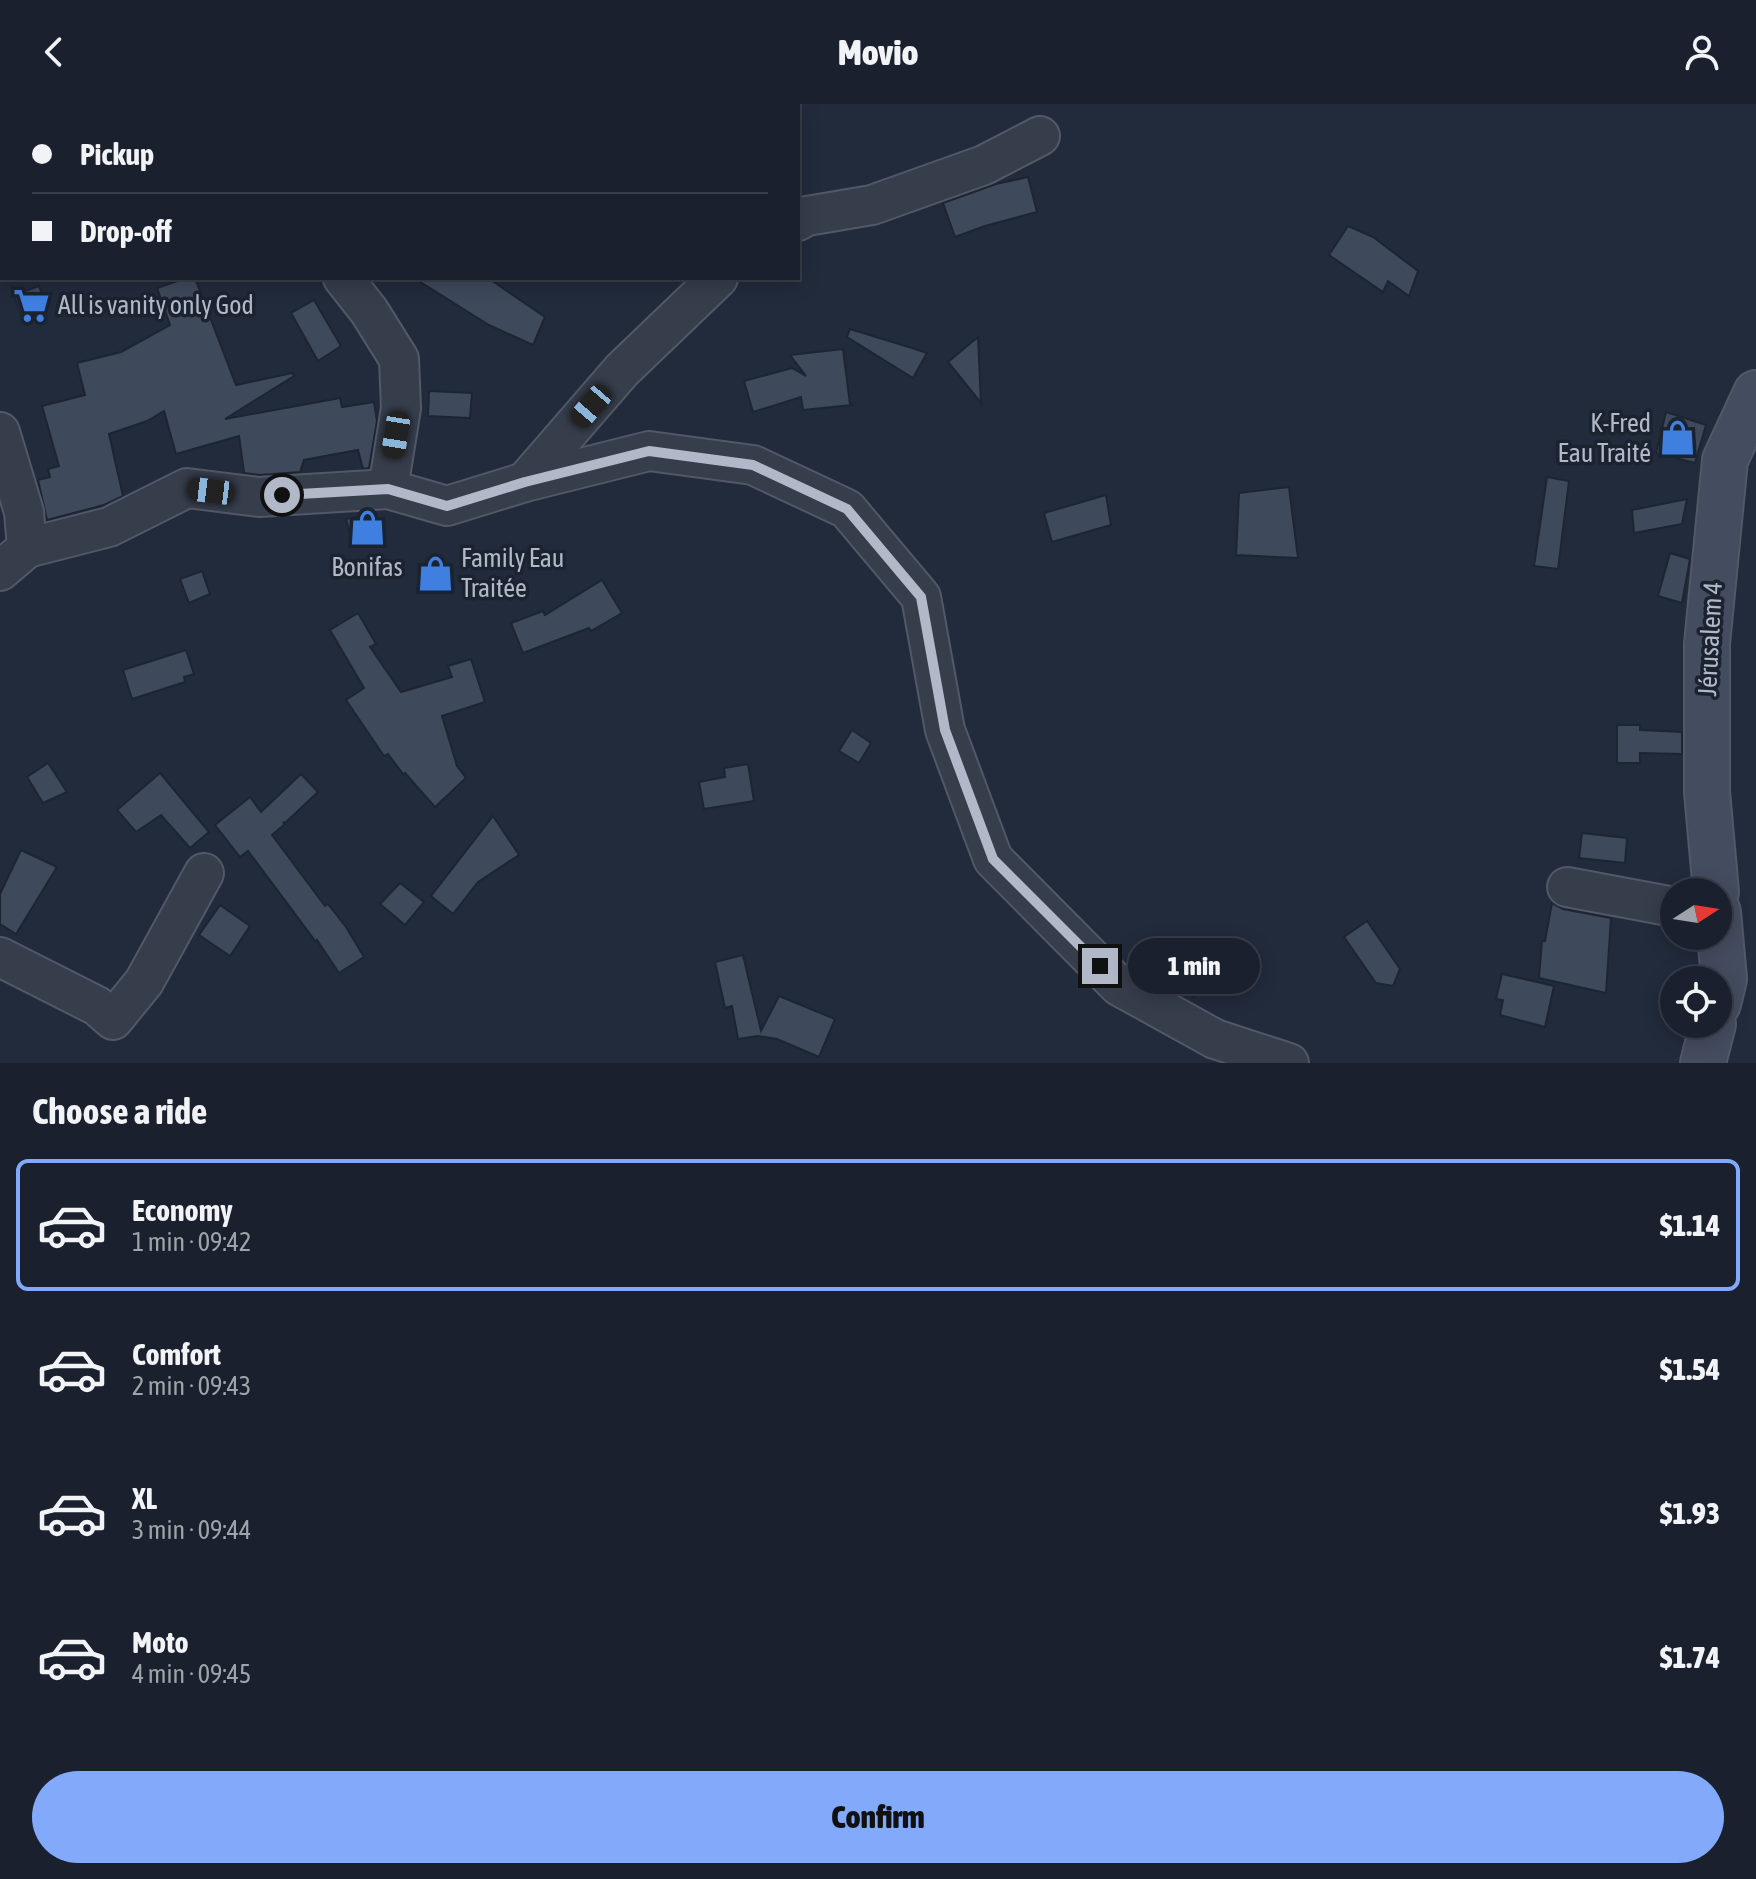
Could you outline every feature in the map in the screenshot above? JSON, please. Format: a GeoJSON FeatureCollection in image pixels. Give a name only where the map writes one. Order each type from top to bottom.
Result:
{"type":"FeatureCollection","features":[{"type":"Feature","properties":{"kind":"street"},"geometry":{"type":"LineString","coordinates":[[802,211],[807,216],[872,205],[984,165],[1040,136]]}},
{"type":"Feature","properties":{"kind":"street"},"geometry":{"type":"LineString","coordinates":[[345,280],[369,311],[399,359],[401,408],[388,489]]}},
{"type":"Feature","properties":{"kind":"street"},"geometry":{"type":"LineString","coordinates":[[525,482],[622,370],[716,280]]}},
{"type":"Feature","properties":{"kind":"street","name":"Jérusalem 4"},"geometry":{"type":"LineString","coordinates":[[1715,878],[1707,792],[1707,644],[1725,460],[1756,393]]}},
{"type":"Feature","properties":{"kind":"street"},"geometry":{"type":"LineString","coordinates":[[0,432],[24,512],[14,560]]}},
{"type":"Feature","properties":{"kind":"street"},"geometry":{"type":"LineString","coordinates":[[14,560],[109,527],[187,488],[259,497],[388,489],[447,506],[525,482],[649,451],[753,465],[847,509],[921,597],[945,730],[993,859],[1119,986],[1215,1039],[1289,1063]]}},
{"type":"Feature","properties":{"kind":"street"},"geometry":{"type":"LineString","coordinates":[[0,957],[97,1006],[113,1020],[144,982],[204,873]]}},
{"type":"Feature","properties":{"kind":"street"},"geometry":{"type":"LineString","coordinates":[[1567,887],[1660,904]]}},
{"type":"Feature","properties":{"kind":"street"},"geometry":{"type":"LineString","coordinates":[[1703,1063],[1709,1038]]}},
{"type":"Feature","properties":{"kind":"building"},"geometry":{"type":"Polygon","coordinates":[[[1028,177],[1037,212],[955,237],[943,203],[996,184],[1028,177]]]}},
{"type":"Feature","properties":{"kind":"building"},"geometry":{"type":"Polygon","coordinates":[[[1348,226],[1373,237],[1418,271],[1409,296],[1388,281],[1383,292],[1329,255],[1348,226]]]}},
{"type":"Feature","properties":{"kind":"building"},"geometry":{"type":"Polygon","coordinates":[[[180,280],[196,280],[236,385],[292,373],[294,376],[225,419],[340,398],[342,407],[374,402],[377,421],[369,468],[363,469],[358,450],[304,460],[300,472],[244,473],[239,436],[176,454],[164,411],[147,421],[109,434],[123,496],[104,505],[47,520],[38,480],[50,477],[48,469],[59,466],[42,406],[85,395],[77,363],[121,352],[170,325],[157,288],[180,280]]]}},
{"type":"Feature","properties":{"kind":"building"},"geometry":{"type":"Polygon","coordinates":[[[417,280],[491,280],[545,317],[533,345],[489,325],[417,280]]]}},
{"type":"Feature","properties":{"kind":"building"},"geometry":{"type":"Polygon","coordinates":[[[39,286],[47,308],[22,317],[14,295],[39,286]]]}},
{"type":"Feature","properties":{"kind":"building"},"geometry":{"type":"Polygon","coordinates":[[[314,300],[341,346],[318,361],[291,313],[314,300]]]}},
{"type":"Feature","properties":{"kind":"building"},"geometry":{"type":"Polygon","coordinates":[[[850,329],[927,353],[913,378],[847,337],[850,329]]]}},
{"type":"Feature","properties":{"kind":"building"},"geometry":{"type":"Polygon","coordinates":[[[978,337],[981,403],[948,362],[978,337]]]}},
{"type":"Feature","properties":{"kind":"building"},"geometry":{"type":"Polygon","coordinates":[[[843,349],[852,405],[803,410],[801,397],[753,412],[744,381],[792,368],[806,376],[790,355],[843,349]]]}},
{"type":"Feature","properties":{"kind":"building"},"geometry":{"type":"Polygon","coordinates":[[[429,391],[472,393],[470,418],[428,416],[429,391]]]}},
{"type":"Feature","properties":{"kind":"building"},"geometry":{"type":"Polygon","coordinates":[[[1666,412],[1706,425],[1695,463],[1656,453],[1666,412]]]}},
{"type":"Feature","properties":{"kind":"building"},"geometry":{"type":"Polygon","coordinates":[[[1547,477],[1569,481],[1558,569],[1534,566],[1547,477]]]}},
{"type":"Feature","properties":{"kind":"building"},"geometry":{"type":"Polygon","coordinates":[[[1289,487],[1298,558],[1236,555],[1239,493],[1289,487]]]}},
{"type":"Feature","properties":{"kind":"building"},"geometry":{"type":"Polygon","coordinates":[[[1106,495],[1111,525],[1052,542],[1044,513],[1106,495]]]}},
{"type":"Feature","properties":{"kind":"building"},"geometry":{"type":"Polygon","coordinates":[[[1687,499],[1682,524],[1634,533],[1632,510],[1687,499]]]}},
{"type":"Feature","properties":{"kind":"building"},"geometry":{"type":"Polygon","coordinates":[[[376,513],[382,538],[353,545],[346,519],[376,513]]]}},
{"type":"Feature","properties":{"kind":"building"},"geometry":{"type":"Polygon","coordinates":[[[1670,553],[1690,559],[1682,603],[1658,596],[1670,553]]]}},
{"type":"Feature","properties":{"kind":"building"},"geometry":{"type":"Polygon","coordinates":[[[202,571],[210,594],[189,603],[180,579],[202,571]]]}},
{"type":"Feature","properties":{"kind":"building"},"geometry":{"type":"Polygon","coordinates":[[[602,580],[622,613],[591,631],[589,628],[523,653],[511,623],[543,611],[545,615],[602,580]]]}},
{"type":"Feature","properties":{"kind":"building"},"geometry":{"type":"Polygon","coordinates":[[[358,613],[376,644],[370,647],[401,692],[452,677],[448,666],[471,659],[485,702],[442,716],[457,766],[466,778],[435,807],[388,754],[384,756],[346,700],[364,688],[330,630],[358,613]]]}},
{"type":"Feature","properties":{"kind":"building"},"geometry":{"type":"Polygon","coordinates":[[[186,650],[194,674],[184,677],[185,682],[132,699],[123,670],[186,650]]]}},
{"type":"Feature","properties":{"kind":"building"},"geometry":{"type":"Polygon","coordinates":[[[1617,725],[1640,725],[1640,730],[1682,732],[1682,754],[1640,753],[1640,763],[1617,763],[1617,725]]]}},
{"type":"Feature","properties":{"kind":"building"},"geometry":{"type":"Polygon","coordinates":[[[852,730],[871,743],[859,763],[839,751],[852,730]]]}},
{"type":"Feature","properties":{"kind":"building"},"geometry":{"type":"Polygon","coordinates":[[[48,763],[67,792],[43,803],[27,777],[48,763]]]}},
{"type":"Feature","properties":{"kind":"building"},"geometry":{"type":"Polygon","coordinates":[[[748,764],[754,801],[704,809],[699,782],[725,777],[724,768],[748,764]]]}},
{"type":"Feature","properties":{"kind":"building"},"geometry":{"type":"Polygon","coordinates":[[[160,773],[209,832],[190,848],[161,815],[136,832],[117,810],[160,773]]]}},
{"type":"Feature","properties":{"kind":"building"},"geometry":{"type":"Polygon","coordinates":[[[301,774],[318,792],[272,835],[325,906],[328,904],[346,927],[364,957],[339,973],[248,851],[240,857],[215,825],[250,797],[261,812],[301,774]]]}},
{"type":"Feature","properties":{"kind":"building"},"geometry":{"type":"Polygon","coordinates":[[[493,816],[519,855],[478,882],[453,914],[431,896],[493,816]]]}},
{"type":"Feature","properties":{"kind":"building"},"geometry":{"type":"Polygon","coordinates":[[[1582,833],[1627,838],[1625,863],[1579,858],[1582,833]]]}},
{"type":"Feature","properties":{"kind":"building"},"geometry":{"type":"Polygon","coordinates":[[[21,850],[57,867],[16,934],[0,924],[0,894],[21,850]]]}},
{"type":"Feature","properties":{"kind":"building"},"geometry":{"type":"Polygon","coordinates":[[[400,883],[424,902],[405,925],[380,904],[400,883]]]}},
{"type":"Feature","properties":{"kind":"building"},"geometry":{"type":"Polygon","coordinates":[[[1552,903],[1563,909],[1611,918],[1606,993],[1539,978],[1542,941],[1545,941],[1552,903]]]}},
{"type":"Feature","properties":{"kind":"building"},"geometry":{"type":"Polygon","coordinates":[[[220,905],[250,926],[230,956],[199,935],[220,905]]]}},
{"type":"Feature","properties":{"kind":"building"},"geometry":{"type":"Polygon","coordinates":[[[1367,921],[1400,969],[1393,986],[1376,983],[1344,937],[1367,921]]]}},
{"type":"Feature","properties":{"kind":"building"},"geometry":{"type":"Polygon","coordinates":[[[1234,949],[1251,972],[1193,997],[1182,972],[1234,949]]]}},
{"type":"Feature","properties":{"kind":"building"},"geometry":{"type":"Polygon","coordinates":[[[743,955],[761,1031],[779,996],[835,1019],[819,1057],[777,1039],[758,1036],[738,1039],[732,1006],[725,1008],[715,962],[743,955]]]}},
{"type":"Feature","properties":{"kind":"building"},"geometry":{"type":"Polygon","coordinates":[[[1502,974],[1554,986],[1545,1027],[1500,1015],[1503,1000],[1496,999],[1502,974]]]}},
{"type":"Feature","properties":{"kind":"place","name":"All is vanity only God"},"geometry":{"type":"Point","coordinates":[32,305]}},
{"type":"Feature","properties":{"kind":"place","name":"K-Fred Eau Traité"},"geometry":{"type":"Point","coordinates":[1677,438]}},
{"type":"Feature","properties":{"kind":"place","name":"Bonifas"},"geometry":{"type":"Point","coordinates":[367,528]}},
{"type":"Feature","properties":{"kind":"place","name":"Family Eau Traitée"},"geometry":{"type":"Point","coordinates":[435,573]}},
{"type":"Feature","properties":{"kind":"route"},"geometry":{"type":"LineString","coordinates":[[282,495],[388,489],[447,506],[525,482],[649,451],[753,465],[847,509],[921,597],[945,730],[993,859],[1100,966]]}}]}
